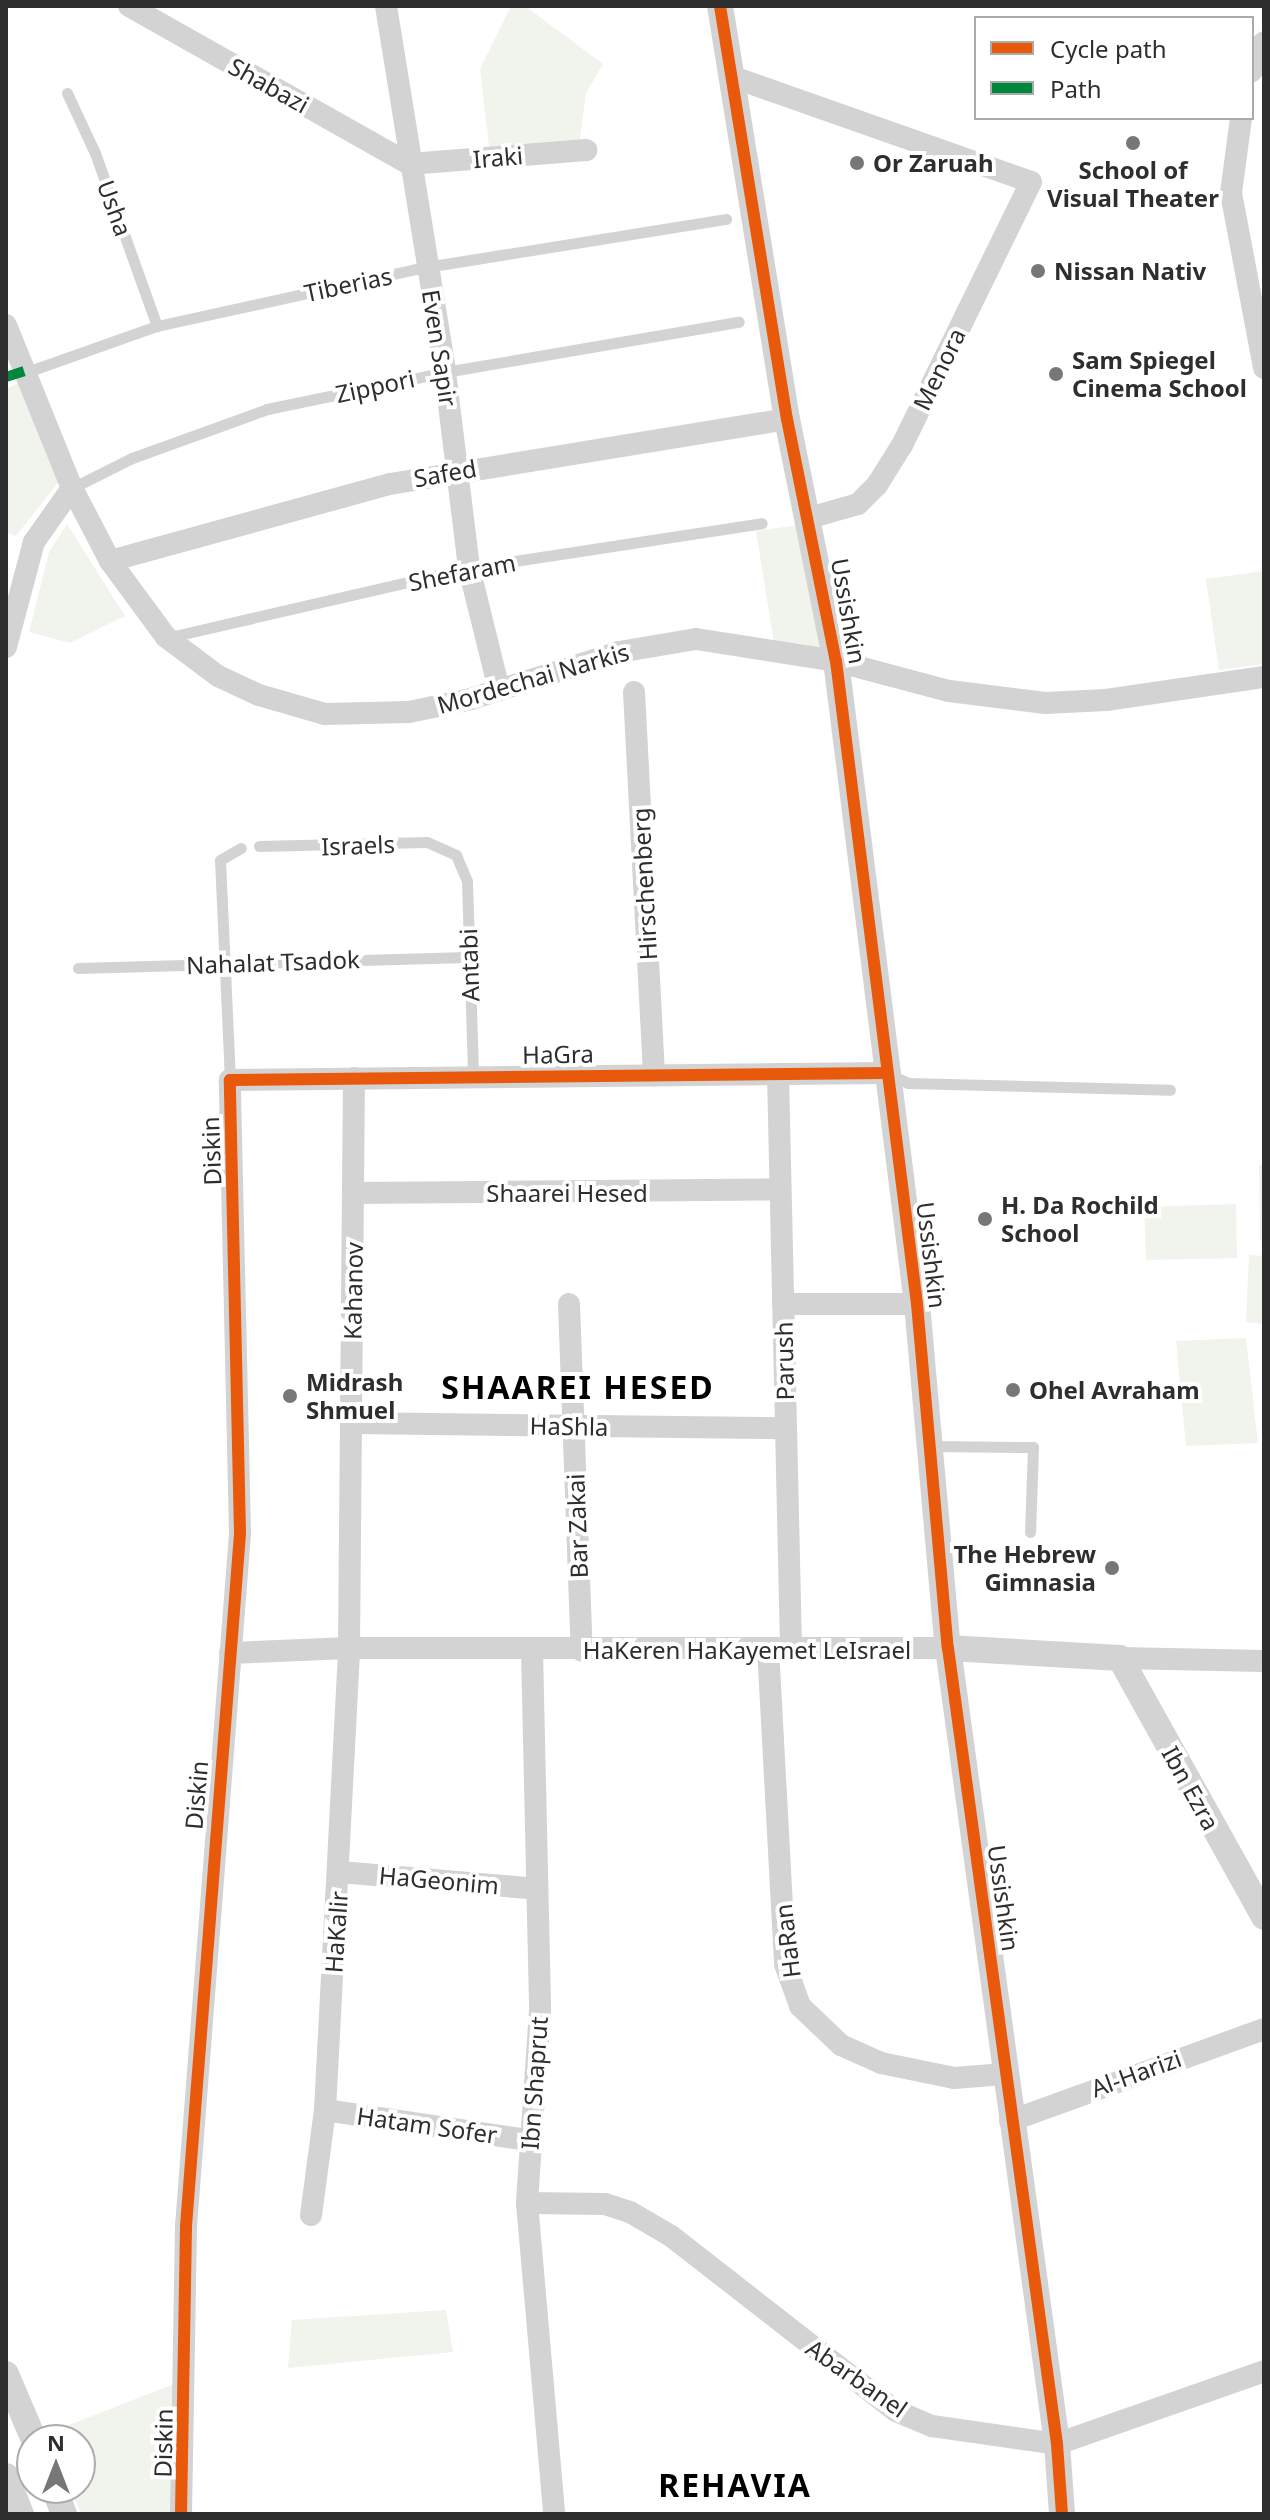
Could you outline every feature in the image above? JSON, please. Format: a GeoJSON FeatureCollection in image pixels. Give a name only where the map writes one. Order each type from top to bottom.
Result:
{"type":"FeatureCollection","features":[{"type":"Feature","properties":{"kind":"street","name":"Shabazi"},"geometry":{"type":"LineString","coordinates":[[129,6],[409,164]]}},
{"type":"Feature","properties":{"kind":"street","name":"Even Sapir"},"geometry":{"type":"LineString","coordinates":[[386,6],[409,164],[445,372],[469,568],[499,689]]}},
{"type":"Feature","properties":{"kind":"street","name":"Ussishkin"},"geometry":{"type":"LineString","coordinates":[[720,6],[787,419],[836,661],[917,1304],[948,1648],[1010,2121],[1057,2444],[1062,2514]]}},
{"type":"Feature","properties":{"kind":"street"},"geometry":{"type":"LineString","coordinates":[[1254,66],[1264,42]]}},
{"type":"Feature","properties":{"kind":"street","name":"Menora"},"geometry":{"type":"LineString","coordinates":[[730,76],[1031,182],[902,445],[877,485],[858,504],[809,518]]}},
{"type":"Feature","properties":{"kind":"street"},"geometry":{"type":"LineString","coordinates":[[1241,120],[1231,193],[1264,368]]}},
{"type":"Feature","properties":{"kind":"street","name":"Iraki"},"geometry":{"type":"LineString","coordinates":[[409,164],[586,150]]}},
{"type":"Feature","properties":{"kind":"street","name":"Mordechai Narkis"},"geometry":{"type":"LineString","coordinates":[[6,325],[72,488],[110,561],[166,637],[218,676],[259,695],[325,714],[409,712],[499,689],[619,652],[696,639],[836,661],[949,691],[1045,703],[1186,691],[1264,677]]}},
{"type":"Feature","properties":{"kind":"street","name":"Safed"},"geometry":{"type":"LineString","coordinates":[[110,561],[329,497],[459,470],[787,419]]}},
{"type":"Feature","properties":{"kind":"street"},"geometry":{"type":"LineString","coordinates":[[6,647],[34,542],[72,488]]}},
{"type":"Feature","properties":{"kind":"street","name":"Hirschenberg"},"geometry":{"type":"LineString","coordinates":[[634,692],[654,1075]]}},
{"type":"Feature","properties":{"kind":"street","name":"HaGra"},"geometry":{"type":"LineString","coordinates":[[230,1080],[886,1073]]}},
{"type":"Feature","properties":{"kind":"street","name":"Parush"},"geometry":{"type":"LineString","coordinates":[[778,1074],[786,1428],[780,1648]]}},
{"type":"Feature","properties":{"kind":"street","name":"Kahanov"},"geometry":{"type":"LineString","coordinates":[[349,1648],[354,1078]]}},
{"type":"Feature","properties":{"kind":"street","name":"Diskin"},"geometry":{"type":"LineString","coordinates":[[181,2514],[186,2226],[240,1533],[230,1080]]}},
{"type":"Feature","properties":{"kind":"street","name":"Shaarei Hesed"},"geometry":{"type":"LineString","coordinates":[[354,1193],[780,1189]]}},
{"type":"Feature","properties":{"kind":"street","name":"Bar Zakai"},"geometry":{"type":"LineString","coordinates":[[569,1304],[582,1651]]}},
{"type":"Feature","properties":{"kind":"street"},"geometry":{"type":"LineString","coordinates":[[783,1304],[917,1304]]}},
{"type":"Feature","properties":{"kind":"street","name":"HaShla"},"geometry":{"type":"LineString","coordinates":[[351,1423],[786,1428]]}},
{"type":"Feature","properties":{"kind":"street","name":"HaKeren HaKayemet LeIsrael"},"geometry":{"type":"LineString","coordinates":[[230,1653],[349,1648],[532,1651],[948,1648],[1120,1658],[1264,1661]]}},
{"type":"Feature","properties":{"kind":"street","name":"HaKalir"},"geometry":{"type":"LineString","coordinates":[[311,2215],[325,2110],[340,1872],[349,1648]]}},
{"type":"Feature","properties":{"kind":"street","name":"HaRan"},"geometry":{"type":"LineString","coordinates":[[780,1648],[785,1964],[800,2006],[841,2045],[881,2063],[954,2078],[1005,2074]]}},
{"type":"Feature","properties":{"kind":"street","name":"Ibn Shaprut"},"geometry":{"type":"LineString","coordinates":[[532,1651],[540,2011],[527,2203],[554,2514]]}},
{"type":"Feature","properties":{"kind":"street","name":"Ibn Ezra"},"geometry":{"type":"LineString","coordinates":[[1120,1658],[1264,1917]]}},
{"type":"Feature","properties":{"kind":"street","name":"HaGeonim"},"geometry":{"type":"LineString","coordinates":[[340,1872],[537,1889]]}},
{"type":"Feature","properties":{"kind":"street","name":"Al-Harizi"},"geometry":{"type":"LineString","coordinates":[[1010,2121],[1264,2029]]}},
{"type":"Feature","properties":{"kind":"street","name":"Hatam Sofer"},"geometry":{"type":"LineString","coordinates":[[325,2110],[529,2140]]}},
{"type":"Feature","properties":{"kind":"street","name":"Abarbanel"},"geometry":{"type":"LineString","coordinates":[[527,2203],[605,2204],[630,2212],[671,2236],[896,2411],[932,2426],[1057,2444],[1264,2371]]}},
{"type":"Feature","properties":{"kind":"street"},"geometry":{"type":"LineString","coordinates":[[6,2374],[27,2424]]}},
{"type":"Feature","properties":{"kind":"street"},"geometry":{"type":"LineString","coordinates":[[6,2476],[21,2514]]}},
{"type":"Feature","properties":{"kind":"lane","name":"Usha"},"geometry":{"type":"LineString","coordinates":[[67,93],[95,153],[157,326]]}},
{"type":"Feature","properties":{"kind":"lane","name":"Tiberias"},"geometry":{"type":"LineString","coordinates":[[24,373],[157,326],[426,267],[726,219]]}},
{"type":"Feature","properties":{"kind":"lane","name":"Zippori"},"geometry":{"type":"LineString","coordinates":[[72,488],[132,458],[267,409],[445,372],[739,322]]}},
{"type":"Feature","properties":{"kind":"lane","name":"Shefaram"},"geometry":{"type":"LineString","coordinates":[[166,637],[469,568],[762,523]]}},
{"type":"Feature","properties":{"kind":"lane","name":"Israels"},"geometry":{"type":"LineString","coordinates":[[259,846],[427,842],[456,855]]}},
{"type":"Feature","properties":{"kind":"lane"},"geometry":{"type":"LineString","coordinates":[[230,1080],[220,860],[241,848]]}},
{"type":"Feature","properties":{"kind":"lane","name":"Antabi"},"geometry":{"type":"LineString","coordinates":[[456,855],[467,881],[473,1077]]}},
{"type":"Feature","properties":{"kind":"lane","name":"Nahalat Tsadok"},"geometry":{"type":"LineString","coordinates":[[78,968],[468,957]]}},
{"type":"Feature","properties":{"kind":"lane"},"geometry":{"type":"LineString","coordinates":[[886,1073],[908,1083],[1170,1090]]}},
{"type":"Feature","properties":{"kind":"lane"},"geometry":{"type":"LineString","coordinates":[[930,1446],[1033,1447],[1030,1532]]}},
{"type":"Feature","properties":{"kind":"shaded area"},"geometry":{"type":"Polygon","coordinates":[[[511,6],[525,6],[603,64],[586,93],[580,138],[571,149],[490,154],[480,69],[511,6]]]}},
{"type":"Feature","properties":{"kind":"shaded area"},"geometry":{"type":"Polygon","coordinates":[[[21,382],[60,480],[16,536],[6,532],[6,389],[21,382]]]}},
{"type":"Feature","properties":{"kind":"shaded area"},"geometry":{"type":"Polygon","coordinates":[[[67,524],[125,616],[70,643],[29,632],[49,552],[67,524]]]}},
{"type":"Feature","properties":{"kind":"shaded area"},"geometry":{"type":"Polygon","coordinates":[[[806,524],[820,653],[774,643],[756,531],[806,524]]]}},
{"type":"Feature","properties":{"kind":"shaded area"},"geometry":{"type":"Polygon","coordinates":[[[1264,571],[1264,664],[1219,670],[1206,579],[1264,571]]]}},
{"type":"Feature","properties":{"kind":"shaded area"},"geometry":{"type":"Polygon","coordinates":[[[1259,1165],[1264,1165],[1264,1240],[1260,1240],[1259,1165]]]}},
{"type":"Feature","properties":{"kind":"shaded area"},"geometry":{"type":"Polygon","coordinates":[[[1236,1204],[1237,1258],[1146,1260],[1144,1207],[1236,1204]]]}},
{"type":"Feature","properties":{"kind":"shaded area"},"geometry":{"type":"Polygon","coordinates":[[[1249,1255],[1264,1256],[1264,1324],[1246,1322],[1249,1255]]]}},
{"type":"Feature","properties":{"kind":"shaded area"},"geometry":{"type":"Polygon","coordinates":[[[1246,1338],[1258,1443],[1186,1446],[1176,1341],[1246,1338]]]}},
{"type":"Feature","properties":{"kind":"shaded area"},"geometry":{"type":"Polygon","coordinates":[[[446,2310],[453,2352],[288,2368],[292,2320],[446,2310]]]}},
{"type":"Feature","properties":{"kind":"shaded area"},"geometry":{"type":"Polygon","coordinates":[[[174,2384],[175,2514],[81,2514],[77,2504],[96,2504],[96,2424],[72,2424],[174,2384]]]}},
{"type":"Feature","properties":{"kind":"marked path"},"geometry":{"type":"LineString","coordinates":[[6,377],[24,371]]}},
{"type":"Feature","properties":{"kind":"cycle path"},"geometry":{"type":"LineString","coordinates":[[720,6],[787,419],[836,661],[917,1304],[948,1648],[1057,2444],[1062,2514]]}},
{"type":"Feature","properties":{"kind":"cycle path"},"geometry":{"type":"LineString","coordinates":[[181,2514],[186,2226],[240,1533],[230,1080],[886,1073]]}},
{"type":"Feature","properties":{"kind":"place","name":"School of Visual Theater"},"geometry":{"type":"Point","coordinates":[1133,143]}},
{"type":"Feature","properties":{"kind":"place","name":"Or Zaruah"},"geometry":{"type":"Point","coordinates":[857,163]}},
{"type":"Feature","properties":{"kind":"place","name":"Nissan Nativ"},"geometry":{"type":"Point","coordinates":[1038,271]}},
{"type":"Feature","properties":{"kind":"place","name":"Sam Spiegel Cinema School"},"geometry":{"type":"Point","coordinates":[1056,374]}},
{"type":"Feature","properties":{"kind":"place","name":"H. Da Rochild School"},"geometry":{"type":"Point","coordinates":[985,1219]}},
{"type":"Feature","properties":{"kind":"place","name":"Ohel Avraham"},"geometry":{"type":"Point","coordinates":[1013,1390]}},
{"type":"Feature","properties":{"kind":"place","name":"Midrash Shmuel"},"geometry":{"type":"Point","coordinates":[290,1396]}},
{"type":"Feature","properties":{"kind":"place","name":"The Hebrew Gimnasia"},"geometry":{"type":"Point","coordinates":[1112,1568]}},
{"type":"Feature","properties":{"kind":"district","name":"SHAAREI HESED"},"geometry":{"type":"Point","coordinates":[578,1387]}},
{"type":"Feature","properties":{"kind":"district","name":"REHAVIA"},"geometry":{"type":"Point","coordinates":[735,2485]}}]}
